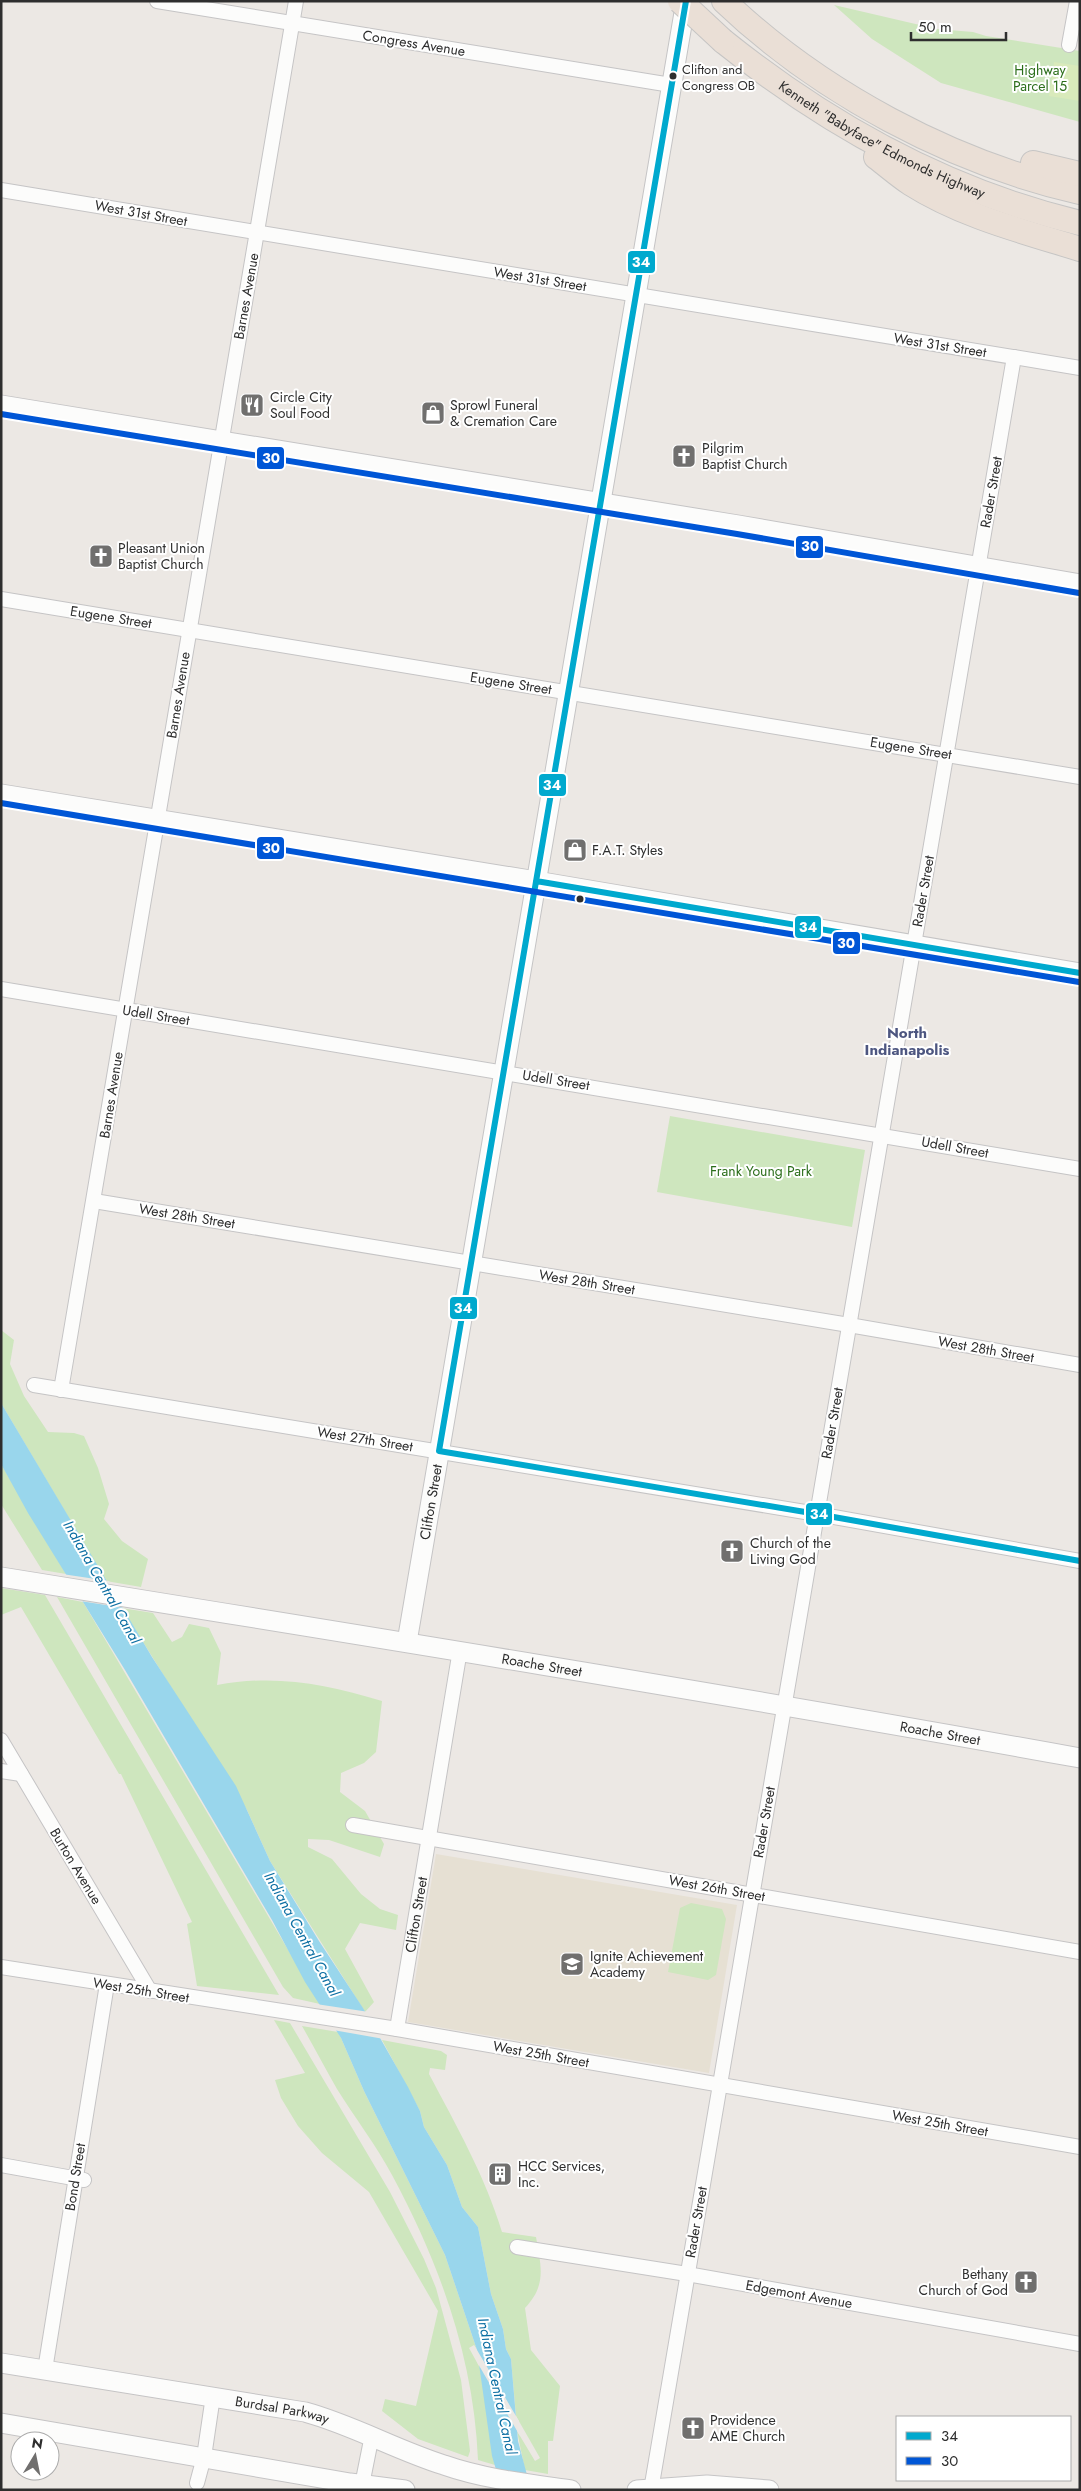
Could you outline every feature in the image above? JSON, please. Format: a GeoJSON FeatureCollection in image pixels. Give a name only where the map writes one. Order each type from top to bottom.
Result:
{"type":"FeatureCollection","features":[{"type":"Feature","properties":{"kind":"highway","name":"Kenneth \"Babyface\" Edmonds Highway"},"geometry":{"type":"LineString","coordinates":[[680,1],[723,41],[801,100],[855,134],[944,178],[1005,202],[1080,223]]}},
{"type":"Feature","properties":{"kind":"highway","name":"Kenneth \"Babyface\" Edmonds Highway"},"geometry":{"type":"LineString","coordinates":[[726,4],[790,55],[832,85],[890,119],[924,137],[994,166],[1080,192]]}},
{"type":"Feature","properties":{"kind":"highway"},"geometry":{"type":"LineString","coordinates":[[801,100],[910,182],[936,198],[994,222],[1080,250]]}},
{"type":"Feature","properties":{"kind":"highway"},"geometry":{"type":"LineString","coordinates":[[890,119],[1036,164],[1080,174]]}},
{"type":"Feature","properties":{"kind":"street","name":"Congress Avenue"},"geometry":{"type":"LineString","coordinates":[[157,1],[671,85]]}},
{"type":"Feature","properties":{"kind":"street","name":"Barnes Avenue"},"geometry":{"type":"LineString","coordinates":[[61,1390],[296,1]]}},
{"type":"Feature","properties":{"kind":"street","name":"Clifton Street"},"geometry":{"type":"LineString","coordinates":[[407,1642],[599,502],[686,1]]}},
{"type":"Feature","properties":{"kind":"street"},"geometry":{"type":"LineString","coordinates":[[1069,45],[1077,1]]}},
{"type":"Feature","properties":{"kind":"street","name":"West 31st Street"},"geometry":{"type":"LineString","coordinates":[[1,190],[1080,368]]}},
{"type":"Feature","properties":{"kind":"street","name":"Rader Street"},"geometry":{"type":"LineString","coordinates":[[646,2489],[688,2274],[1014,357]]}},
{"type":"Feature","properties":{"kind":"street"},"geometry":{"type":"LineString","coordinates":[[1,405],[599,502],[1080,584]]}},
{"type":"Feature","properties":{"kind":"street","name":"Eugene Street"},"geometry":{"type":"LineString","coordinates":[[1,599],[1080,777]]}},
{"type":"Feature","properties":{"kind":"street"},"geometry":{"type":"LineString","coordinates":[[1,794],[536,881],[1080,974]]}},
{"type":"Feature","properties":{"kind":"street","name":"Udell Street"},"geometry":{"type":"LineString","coordinates":[[1,989],[882,1134],[1080,1169]]}},
{"type":"Feature","properties":{"kind":"street","name":"West 28th Street"},"geometry":{"type":"LineString","coordinates":[[94,1201],[849,1325],[1080,1365]]}},
{"type":"Feature","properties":{"kind":"street","name":"West 27th Street"},"geometry":{"type":"LineString","coordinates":[[34,1385],[817,1514],[1080,1561]]}},
{"type":"Feature","properties":{"kind":"street","name":"Roache Street"},"geometry":{"type":"LineString","coordinates":[[1,1577],[460,1650],[1080,1758]]}},
{"type":"Feature","properties":{"kind":"street","name":"Clifton Street"},"geometry":{"type":"LineString","coordinates":[[392,2029],[430,1838],[460,1650]]}},
{"type":"Feature","properties":{"kind":"street","name":"Burton Avenue"},"geometry":{"type":"LineString","coordinates":[[1,1740],[150,1991]]}},
{"type":"Feature","properties":{"kind":"street"},"geometry":{"type":"LineString","coordinates":[[1,1771],[21,1774]]}},
{"type":"Feature","properties":{"kind":"street","name":"West 26th Street"},"geometry":{"type":"LineString","coordinates":[[353,1825],[1080,1952]]}},
{"type":"Feature","properties":{"kind":"street","name":"West 25th Street"},"geometry":{"type":"LineString","coordinates":[[1,1967],[392,2029],[1080,2148]]}},
{"type":"Feature","properties":{"kind":"street","name":"Bond Street"},"geometry":{"type":"LineString","coordinates":[[45,2370],[80,2179],[107,1984]]}},
{"type":"Feature","properties":{"kind":"street"},"geometry":{"type":"LineString","coordinates":[[1,2165],[80,2179]]}},
{"type":"Feature","properties":{"kind":"street","name":"Edgemont Avenue"},"geometry":{"type":"LineString","coordinates":[[517,2247],[688,2274],[1080,2344]]}},
{"type":"Feature","properties":{"kind":"street","name":"Burdsal Parkway"},"geometry":{"type":"LineString","coordinates":[[1,2363],[304,2412],[331,2419],[431,2461],[482,2475],[559,2488]]}},
{"type":"Feature","properties":{"kind":"street"},"geometry":{"type":"LineString","coordinates":[[197,2484],[204,2456],[213,2396]]}},
{"type":"Feature","properties":{"kind":"street"},"geometry":{"type":"LineString","coordinates":[[1,2422],[204,2456],[362,2487],[405,2490]]}},
{"type":"Feature","properties":{"kind":"street"},"geometry":{"type":"LineString","coordinates":[[362,2487],[372,2435]]}},
{"type":"Feature","properties":{"kind":"street"},"geometry":{"type":"LineString","coordinates":[[646,2489],[712,2485],[768,2490]]}},
{"type":"Feature","properties":{"kind":"shaded area","name":"Ignite Achievement Academy"},"geometry":{"type":"Polygon","coordinates":[[[436,1854],[737,1905],[709,2073],[408,2022],[436,1854]]]}},
{"type":"Feature","properties":{"kind":"green space","name":"Highway Parcel 15"},"geometry":{"type":"Polygon","coordinates":[[[834,5],[937,29],[973,32],[986,36],[1080,51],[1080,122],[941,83],[872,39],[834,5]]]}},
{"type":"Feature","properties":{"kind":"green space"},"geometry":{"type":"Polygon","coordinates":[[[1054,62],[1080,66],[1080,101],[1049,96],[1054,62]]]}},
{"type":"Feature","properties":{"kind":"green space","name":"Frank Young Park"},"geometry":{"type":"Polygon","coordinates":[[[670,1116],[865,1150],[852,1227],[657,1192],[670,1116]]]}},
{"type":"Feature","properties":{"kind":"green space"},"geometry":{"type":"Polygon","coordinates":[[[1,1330],[14,1340],[10,1364],[24,1396],[48,1432],[74,1433],[84,1436],[98,1468],[109,1504],[104,1519],[122,1541],[148,1559],[141,1587],[106,1581],[1,1403],[1,1330]]]}},
{"type":"Feature","properties":{"kind":"green space"},"geometry":{"type":"Polygon","coordinates":[[[1,1464],[66,1574],[42,1570],[1,1504],[1,1464]]]}},
{"type":"Feature","properties":{"kind":"green space"},"geometry":{"type":"Polygon","coordinates":[[[1,1588],[45,1595],[279,1995],[197,1986],[187,1924],[192,1922],[121,1774],[119,1774],[21,1607],[1,1615],[1,1588]]]}},
{"type":"Feature","properties":{"kind":"green space"},"geometry":{"type":"Polygon","coordinates":[[[57,1597],[83,1602],[320,2004],[293,1998],[283,1987],[57,1597]]]}},
{"type":"Feature","properties":{"kind":"green space"},"geometry":{"type":"Polygon","coordinates":[[[122,1608],[153,1613],[172,1642],[182,1637],[189,1624],[209,1628],[221,1653],[217,1685],[260,1680],[301,1682],[382,1701],[376,1752],[364,1763],[341,1773],[340,1792],[365,1811],[384,1844],[380,1857],[329,1840],[308,1839],[308,1847],[332,1859],[361,1894],[380,1909],[398,1915],[396,1930],[360,1923],[345,1949],[374,2002],[365,2012],[270,1861],[247,1810],[122,1608]]]}},
{"type":"Feature","properties":{"kind":"green space"},"geometry":{"type":"Polygon","coordinates":[[[691,1903],[722,1909],[726,1919],[716,1975],[708,1980],[668,1972],[680,1908],[691,1903]]]}},
{"type":"Feature","properties":{"kind":"green space"},"geometry":{"type":"Polygon","coordinates":[[[274,2020],[290,2023],[390,2192],[424,2259],[436,2288],[461,2380],[470,2451],[468,2457],[418,2439],[382,2411],[385,2399],[416,2406],[438,2311],[369,2192],[322,2153],[298,2126],[281,2098],[275,2080],[305,2073],[274,2020]]]}},
{"type":"Feature","properties":{"kind":"green space"},"geometry":{"type":"Polygon","coordinates":[[[302,2026],[338,2032],[364,2091],[445,2255],[477,2350],[474,2345],[469,2348],[480,2368],[495,2465],[478,2460],[470,2385],[462,2349],[452,2313],[425,2243],[386,2164],[337,2089],[302,2026]]]}},
{"type":"Feature","properties":{"kind":"green space"},"geometry":{"type":"Polygon","coordinates":[[[382,2040],[441,2051],[447,2055],[445,2070],[430,2068],[429,2074],[479,2171],[502,2232],[536,2237],[541,2275],[537,2291],[525,2308],[531,2350],[560,2386],[553,2441],[548,2441],[548,2474],[525,2470],[517,2431],[535,2461],[540,2458],[516,2416],[511,2359],[506,2349],[503,2329],[491,2294],[478,2227],[462,2207],[447,2165],[424,2127],[420,2111],[382,2040]]]}},
{"type":"Feature","properties":{"kind":"water","name":"Indiana Central Canal"},"geometry":{"type":"Polygon","coordinates":[[[1,1403],[152,1657],[236,1786],[270,1861],[363,2008],[408,2087],[420,2111],[424,2127],[447,2165],[462,2207],[478,2227],[491,2294],[503,2329],[506,2349],[511,2359],[518,2441],[531,2490],[502,2490],[492,2456],[477,2350],[445,2255],[364,2091],[341,2038],[305,1982],[272,1920],[125,1670],[28,1513],[1,1464],[1,1403]]]}},
{"type":"Feature","properties":{"kind":"pier"},"geometry":{"type":"Polygon","coordinates":[[[62,1574],[109,1581],[125,1608],[80,1601],[62,1574]]]}},
{"type":"Feature","properties":{"kind":"pier"},"geometry":{"type":"Polygon","coordinates":[[[316,2004],[369,2012],[384,2039],[333,2030],[316,2004]]]}},
{"type":"Feature","properties":{"kind":"pier"},"geometry":{"type":"Polygon","coordinates":[[[474,2345],[519,2421],[520,2436],[477,2362],[474,2345]]]}},
{"type":"Feature","properties":{"kind":"transit line","name":"34"},"geometry":{"type":"LineString","coordinates":[[686,1],[439,1451],[817,1514],[1080,1561]]}},
{"type":"Feature","properties":{"kind":"transit line","name":"30"},"geometry":{"type":"LineString","coordinates":[[1,414],[737,534],[1079,593]]}},
{"type":"Feature","properties":{"kind":"transit line","name":"30"},"geometry":{"type":"LineString","coordinates":[[1,803],[1079,982]]}},
{"type":"Feature","properties":{"kind":"transit line","name":"34"},"geometry":{"type":"LineString","coordinates":[[536,881],[1080,973]]}},
{"type":"Feature","properties":{"kind":"place","name":"Clifton and Congress OB"},"geometry":{"type":"Point","coordinates":[673,76]}},
{"type":"Feature","properties":{"kind":"place","name":"Circle City Soul Food"},"geometry":{"type":"Point","coordinates":[252,405]}},
{"type":"Feature","properties":{"kind":"place","name":"Sprowl Funeral & Cremation Care"},"geometry":{"type":"Point","coordinates":[433,413]}},
{"type":"Feature","properties":{"kind":"place","name":"Pilgrim Baptist Church"},"geometry":{"type":"Point","coordinates":[684,456]}},
{"type":"Feature","properties":{"kind":"place","name":"Pleasant Union Baptist Church"},"geometry":{"type":"Point","coordinates":[101,556]}},
{"type":"Feature","properties":{"kind":"place","name":"F.A.T. Styles"},"geometry":{"type":"Point","coordinates":[575,850]}},
{"type":"Feature","properties":{"kind":"place","name":"Church of the Living God"},"geometry":{"type":"Point","coordinates":[732,1551]}},
{"type":"Feature","properties":{"kind":"place","name":"Ignite Achievement Academy"},"geometry":{"type":"Point","coordinates":[572,1964]}},
{"type":"Feature","properties":{"kind":"place","name":"HCC Services, Inc."},"geometry":{"type":"Point","coordinates":[500,2174]}},
{"type":"Feature","properties":{"kind":"place","name":"Bethany Church of God"},"geometry":{"type":"Point","coordinates":[1026,2282]}},
{"type":"Feature","properties":{"kind":"place","name":"Providence AME Church"},"geometry":{"type":"Point","coordinates":[693,2428]}},
{"type":"Feature","properties":{"kind":"district","name":"North Indianapolis"},"geometry":{"type":"Point","coordinates":[907,1042]}}]}
